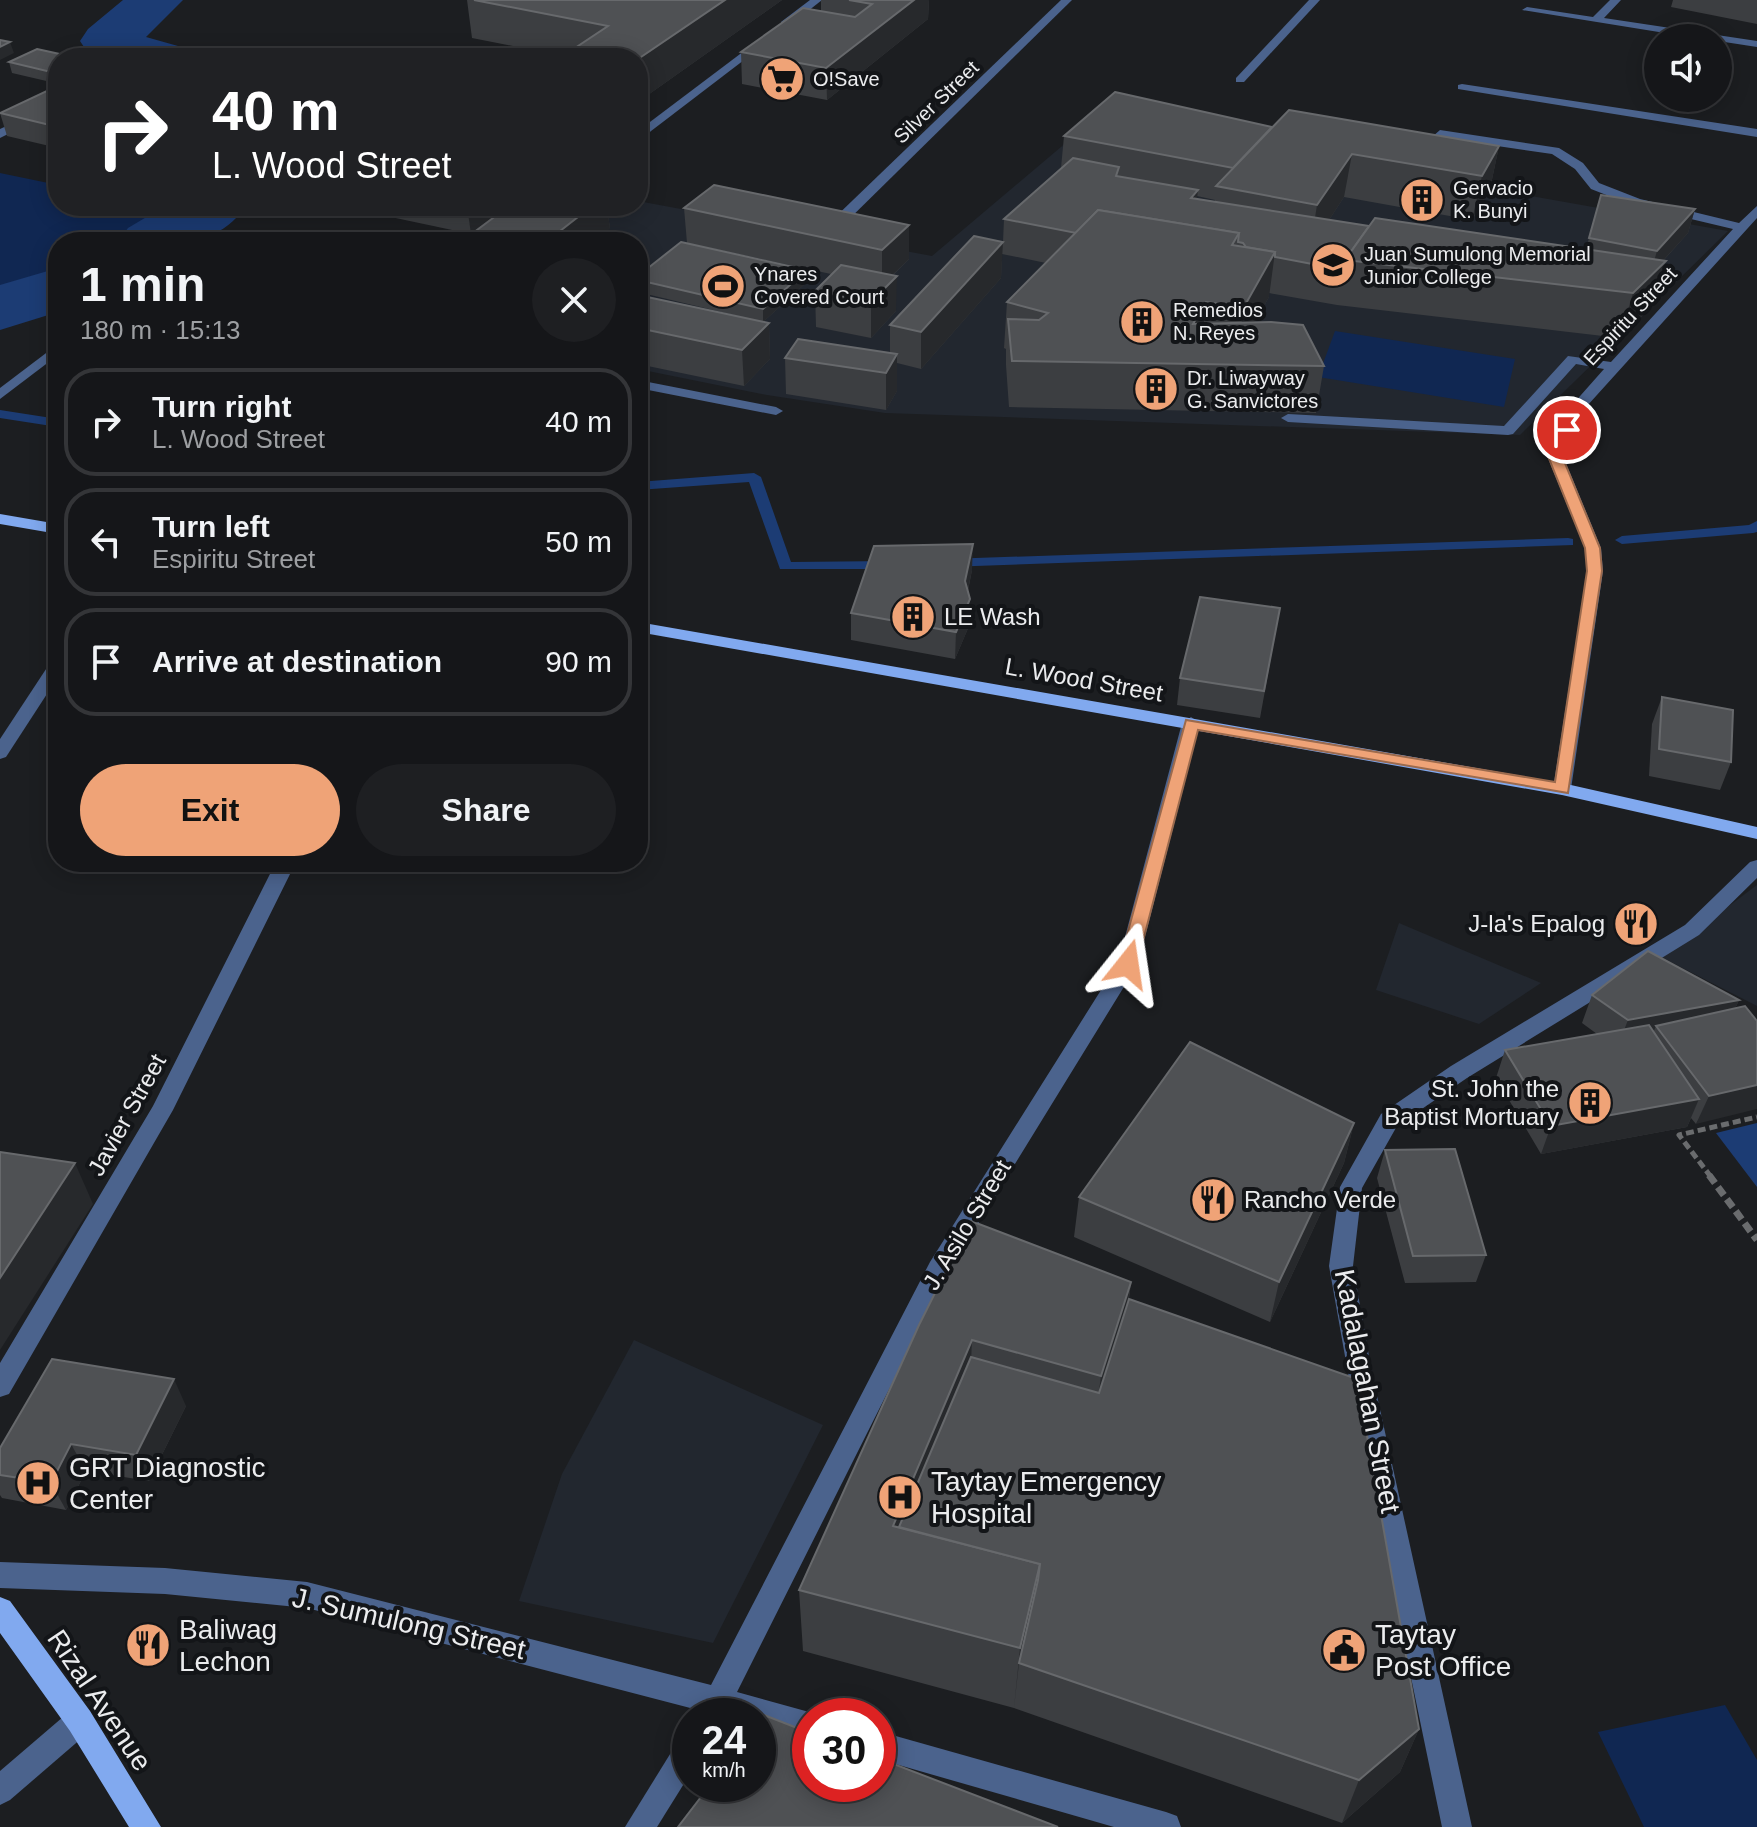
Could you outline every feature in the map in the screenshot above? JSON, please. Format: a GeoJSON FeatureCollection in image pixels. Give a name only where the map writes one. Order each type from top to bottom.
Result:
{"type":"FeatureCollection","features":[{"type":"Feature","properties":{"kind":"main road"},"geometry":{"type":"LineString","coordinates":[[0,519],[48,527]]}},
{"type":"Feature","properties":{"kind":"main road","name":"L. Wood Street"},"geometry":{"type":"LineString","coordinates":[[648,629],[1562,789],[1757,833]]}},
{"type":"Feature","properties":{"kind":"main road","name":"Rizal Avenue"},"geometry":{"type":"LineString","coordinates":[[0,1610],[80,1721],[146,1827]]}},
{"type":"Feature","properties":{"kind":"street"},"geometry":{"type":"LineString","coordinates":[[648,129],[817,0]]}},
{"type":"Feature","properties":{"kind":"street","name":"Silver Street"},"geometry":{"type":"LineString","coordinates":[[831,229],[1067,0]]}},
{"type":"Feature","properties":{"kind":"street"},"geometry":{"type":"LineString","coordinates":[[1240,80],[1315,0]]}},
{"type":"Feature","properties":{"kind":"street"},"geometry":{"type":"LineString","coordinates":[[1596,20],[1616,0]]}},
{"type":"Feature","properties":{"kind":"street"},"geometry":{"type":"LineString","coordinates":[[1527,10],[1644,27]]}},
{"type":"Feature","properties":{"kind":"street"},"geometry":{"type":"LineString","coordinates":[[1732,40],[1757,44]]}},
{"type":"Feature","properties":{"kind":"street"},"geometry":{"type":"LineString","coordinates":[[1462,87],[1757,133]]}},
{"type":"Feature","properties":{"kind":"street"},"geometry":{"type":"LineString","coordinates":[[0,134],[48,110]]}},
{"type":"Feature","properties":{"kind":"street"},"geometry":{"type":"LineString","coordinates":[[1401,156],[1416,158],[1440,134],[1555,151],[1579,166],[1595,186],[1636,202],[1741,227]]}},
{"type":"Feature","properties":{"kind":"street","name":"Espiritu Street"},"geometry":{"type":"LineString","coordinates":[[1562,789],[1595,571],[1593,548],[1555,456],[1580,404],[1611,366],[1668,297],[1757,210]]}},
{"type":"Feature","properties":{"kind":"street"},"geometry":{"type":"LineString","coordinates":[[0,395],[48,356]]}},
{"type":"Feature","properties":{"kind":"street"},"geometry":{"type":"LineString","coordinates":[[1288,418],[1508,431],[1573,359],[1611,366]]}},
{"type":"Feature","properties":{"kind":"street"},"geometry":{"type":"LineString","coordinates":[[648,386],[776,411]]}},
{"type":"Feature","properties":{"kind":"street"},"geometry":{"type":"LineString","coordinates":[[0,753],[48,679]]}},
{"type":"Feature","properties":{"kind":"street","name":"J. Asilo Street"},"geometry":{"type":"LineString","coordinates":[[720,1698],[938,1269],[1128,964],[1191,723]]}},
{"type":"Feature","properties":{"kind":"street","name":"Kadalagahan Street"},"geometry":{"type":"LineString","coordinates":[[1457,1827],[1360,1373],[1341,1266],[1351,1187],[1389,1120],[1459,1072],[1692,930],[1757,867]]}},
{"type":"Feature","properties":{"kind":"street","name":"Javier Street"},"geometry":{"type":"LineString","coordinates":[[0,1386],[162,1110],[281,872]]}},
{"type":"Feature","properties":{"kind":"street","name":"J. Sumulong Street"},"geometry":{"type":"LineString","coordinates":[[0,1575],[165,1581],[307,1595],[679,1698]]}},
{"type":"Feature","properties":{"kind":"street"},"geometry":{"type":"LineString","coordinates":[[0,1790],[80,1721]]}},
{"type":"Feature","properties":{"kind":"street"},"geometry":{"type":"LineString","coordinates":[[896,1750],[1166,1827]]}},
{"type":"Feature","properties":{"kind":"street"},"geometry":{"type":"LineString","coordinates":[[640,1827],[672,1776]]}},
{"type":"Feature","properties":{"kind":"path"},"geometry":{"type":"LineString","coordinates":[[1757,1117],[1679,1135],[1757,1240]]}},
{"type":"Feature","properties":{"kind":"shaded area","name":"Juan Sumulong Memorial Junior College"},"geometry":{"type":"Polygon","coordinates":[[[1100,114],[1283,152],[1728,231],[1520,435],[885,413],[767,395],[648,371],[648,232],[519,232],[540,216],[648,216],[648,203],[932,256],[1100,114]]]}},
{"type":"Feature","properties":{"kind":"shaded area"},"geometry":{"type":"Polygon","coordinates":[[[0,173],[48,183],[48,216],[165,216],[142,232],[48,232],[48,284],[0,298],[0,173]]]}},
{"type":"Feature","properties":{"kind":"shaded area"},"geometry":{"type":"Polygon","coordinates":[[[1335,331],[1515,359],[1504,407],[1318,377],[1335,331]]]}},
{"type":"Feature","properties":{"kind":"shaded area"},"geometry":{"type":"Polygon","coordinates":[[[1757,885],[1757,1006],[1661,957],[1757,885]]]}},
{"type":"Feature","properties":{"kind":"shaded area"},"geometry":{"type":"Polygon","coordinates":[[[1399,923],[1541,983],[1479,1024],[1376,990],[1399,923]]]}},
{"type":"Feature","properties":{"kind":"shaded area"},"geometry":{"type":"Polygon","coordinates":[[[1757,1123],[1757,1187],[1716,1133],[1757,1123]]]}},
{"type":"Feature","properties":{"kind":"shaded area"},"geometry":{"type":"Polygon","coordinates":[[[634,1340],[823,1425],[713,1643],[519,1601],[562,1474],[634,1340]]]}},
{"type":"Feature","properties":{"kind":"shaded area"},"geometry":{"type":"Polygon","coordinates":[[[1725,1705],[1757,1760],[1757,1827],[1644,1827],[1598,1732],[1725,1705]]]}},
{"type":"Feature","properties":{"kind":"building"},"geometry":{"type":"Polygon","coordinates":[[[474,0],[725,0],[648,52],[648,48],[575,48],[608,26],[474,0]]]}},
{"type":"Feature","properties":{"kind":"building"},"geometry":{"type":"Polygon","coordinates":[[[849,0],[914,0],[826,68],[741,52],[803,8],[855,17],[872,4],[849,0]]]}},
{"type":"Feature","properties":{"kind":"building"},"geometry":{"type":"Polygon","coordinates":[[[37,49],[48,51],[48,71],[9,62],[37,49]]]}},
{"type":"Feature","properties":{"kind":"building"},"geometry":{"type":"Polygon","coordinates":[[[48,90],[48,125],[0,113],[48,90]]]}},
{"type":"Feature","properties":{"kind":"building"},"geometry":{"type":"Polygon","coordinates":[[[1115,92],[1272,127],[1233,168],[1064,136],[1115,92]]]}},
{"type":"Feature","properties":{"kind":"building"},"geometry":{"type":"Polygon","coordinates":[[[1289,110],[1499,146],[1482,176],[1352,154],[1317,205],[1216,186],[1289,110]]]}},
{"type":"Feature","properties":{"kind":"building"},"geometry":{"type":"Polygon","coordinates":[[[1073,158],[1119,167],[1116,176],[1198,190],[1191,198],[1369,226],[1345,260],[1344,270],[1275,257],[1275,252],[1246,247],[1238,242],[1239,233],[1098,210],[1076,233],[1004,219],[1073,158]]]}},
{"type":"Feature","properties":{"kind":"building"},"geometry":{"type":"Polygon","coordinates":[[[714,185],[909,225],[882,250],[684,208],[714,185]]]}},
{"type":"Feature","properties":{"kind":"building"},"geometry":{"type":"Polygon","coordinates":[[[1601,195],[1695,209],[1657,251],[1589,238],[1601,195]]]}},
{"type":"Feature","properties":{"kind":"building"},"geometry":{"type":"Polygon","coordinates":[[[1098,210],[1239,233],[1232,245],[1275,252],[1244,307],[1206,302],[1193,324],[1271,322],[1303,325],[1324,366],[1012,361],[1008,319],[1039,320],[1048,313],[1007,302],[1098,210]]]}},
{"type":"Feature","properties":{"kind":"building"},"geometry":{"type":"Polygon","coordinates":[[[496,216],[579,216],[559,232],[474,232],[496,216]]]}},
{"type":"Feature","properties":{"kind":"building"},"geometry":{"type":"Polygon","coordinates":[[[1375,218],[1666,261],[1633,293],[1345,260],[1375,218]]]}},
{"type":"Feature","properties":{"kind":"building"},"geometry":{"type":"Polygon","coordinates":[[[974,236],[1003,242],[921,332],[890,325],[974,236]]]}},
{"type":"Feature","properties":{"kind":"building","name":"Ynares Covered Court"},"geometry":{"type":"Polygon","coordinates":[[[681,242],[807,270],[763,309],[648,282],[648,268],[681,242]]]}},
{"type":"Feature","properties":{"kind":"building"},"geometry":{"type":"Polygon","coordinates":[[[841,265],[897,276],[871,302],[815,291],[841,265]]]}},
{"type":"Feature","properties":{"kind":"building"},"geometry":{"type":"Polygon","coordinates":[[[648,297],[769,323],[742,350],[648,330],[648,297]]]}},
{"type":"Feature","properties":{"kind":"building"},"geometry":{"type":"Polygon","coordinates":[[[798,339],[897,354],[886,373],[785,358],[798,339]]]}},
{"type":"Feature","properties":{"kind":"building","name":"LE Wash"},"geometry":{"type":"Polygon","coordinates":[[[973,544],[965,581],[970,599],[956,632],[851,613],[874,546],[973,544]]]}},
{"type":"Feature","properties":{"kind":"building"},"geometry":{"type":"Polygon","coordinates":[[[1200,597],[1280,608],[1264,691],[1180,678],[1200,597]]]}},
{"type":"Feature","properties":{"kind":"building"},"geometry":{"type":"Polygon","coordinates":[[[1662,697],[1733,710],[1731,762],[1659,749],[1662,697]]]}},
{"type":"Feature","properties":{"kind":"building"},"geometry":{"type":"Polygon","coordinates":[[[1648,951],[1739,1000],[1628,1020],[1592,995],[1648,951]]]}},
{"type":"Feature","properties":{"kind":"building"},"geometry":{"type":"Polygon","coordinates":[[[1745,1006],[1757,1021],[1757,1085],[1709,1096],[1656,1026],[1745,1006]]]}},
{"type":"Feature","properties":{"kind":"building"},"geometry":{"type":"Polygon","coordinates":[[[1649,1025],[1699,1099],[1551,1126],[1505,1050],[1649,1025]]]}},
{"type":"Feature","properties":{"kind":"building","name":"Rancho Verde"},"geometry":{"type":"Polygon","coordinates":[[[1190,1042],[1354,1123],[1279,1282],[1079,1197],[1190,1042]]]}},
{"type":"Feature","properties":{"kind":"building"},"geometry":{"type":"Polygon","coordinates":[[[1455,1149],[1486,1255],[1413,1256],[1385,1150],[1455,1149]]]}},
{"type":"Feature","properties":{"kind":"building"},"geometry":{"type":"Polygon","coordinates":[[[0,1152],[75,1163],[0,1278],[0,1152]]]}},
{"type":"Feature","properties":{"kind":"building"},"geometry":{"type":"Polygon","coordinates":[[[971,1221],[1131,1282],[1101,1376],[972,1340],[893,1526],[1040,1564],[1020,1648],[799,1590],[919,1325],[971,1221]]]}},
{"type":"Feature","properties":{"kind":"building"},"geometry":{"type":"Polygon","coordinates":[[[1129,1299],[1357,1379],[1419,1729],[1359,1780],[1019,1663],[1040,1564],[899,1527],[971,1357],[1099,1393],[1129,1299]]]}},
{"type":"Feature","properties":{"kind":"building"},"geometry":{"type":"Polygon","coordinates":[[[52,1359],[174,1379],[136,1455],[71,1444],[51,1483],[0,1475],[0,1448],[52,1359]]]}},
{"type":"Feature","properties":{"kind":"building"},"geometry":{"type":"Polygon","coordinates":[[[776,1720],[792,1726],[792,1802],[896,1802],[896,1765],[1058,1827],[678,1827],[697,1802],[776,1802],[776,1720]]]}},
{"type":"Feature","properties":{"kind":"waterway"},"geometry":{"type":"LineString","coordinates":[[123,48],[108,41],[156,0]]}},
{"type":"Feature","properties":{"kind":"waterway"},"geometry":{"type":"LineString","coordinates":[[169,232],[196,216]]}},
{"type":"Feature","properties":{"kind":"waterway"},"geometry":{"type":"LineString","coordinates":[[0,308],[48,292]]}},
{"type":"Feature","properties":{"kind":"waterway"},"geometry":{"type":"LineString","coordinates":[[0,414],[48,421]]}},
{"type":"Feature","properties":{"kind":"waterway"},"geometry":{"type":"LineString","coordinates":[[648,485],[754,477],[785,566],[890,565]]}},
{"type":"Feature","properties":{"kind":"waterway"},"geometry":{"type":"LineString","coordinates":[[1622,540],[1753,529],[1757,525]]}},
{"type":"Feature","properties":{"kind":"waterway"},"geometry":{"type":"LineString","coordinates":[[947,563],[1568,542]]}},
{"type":"Feature","properties":{"kind":"place","name":"O!Save"},"geometry":{"type":"Point","coordinates":[782,79]}},
{"type":"Feature","properties":{"kind":"place","name":"Gervacio K. Bunyi"},"geometry":{"type":"Point","coordinates":[1422,200]}},
{"type":"Feature","properties":{"kind":"place","name":"Juan Sumulong Memorial Junior College"},"geometry":{"type":"Point","coordinates":[1333,265]}},
{"type":"Feature","properties":{"kind":"place","name":"Ynares Covered Court"},"geometry":{"type":"Point","coordinates":[723,286]}},
{"type":"Feature","properties":{"kind":"place","name":"Remedios N. Reyes"},"geometry":{"type":"Point","coordinates":[1142,322]}},
{"type":"Feature","properties":{"kind":"place","name":"Dr. Liwayway G. Sanvictores"},"geometry":{"type":"Point","coordinates":[1156,389]}},
{"type":"Feature","properties":{"kind":"place","name":"LE Wash"},"geometry":{"type":"Point","coordinates":[913,617]}},
{"type":"Feature","properties":{"kind":"place","name":"J-la's Epalog"},"geometry":{"type":"Point","coordinates":[1636,924]}},
{"type":"Feature","properties":{"kind":"place","name":"St. John the Baptist Mortuary"},"geometry":{"type":"Point","coordinates":[1590,1103]}},
{"type":"Feature","properties":{"kind":"place","name":"Rancho Verde"},"geometry":{"type":"Point","coordinates":[1213,1200]}},
{"type":"Feature","properties":{"kind":"place","name":"GRT Diagnostic Center"},"geometry":{"type":"Point","coordinates":[38,1483]}},
{"type":"Feature","properties":{"kind":"place","name":"Taytay Emergency Hospital"},"geometry":{"type":"Point","coordinates":[900,1497]}},
{"type":"Feature","properties":{"kind":"place","name":"Baliwag Lechon"},"geometry":{"type":"Point","coordinates":[148,1645]}},
{"type":"Feature","properties":{"kind":"place","name":"Taytay Post Office"},"geometry":{"type":"Point","coordinates":[1344,1650]}},
{"type":"Feature","properties":{"kind":"route"},"geometry":{"type":"LineString","coordinates":[[1128,964],[1191,723],[1562,789],[1595,571],[1593,548],[1580,523],[1555,456],[1567,430]]}}]}
